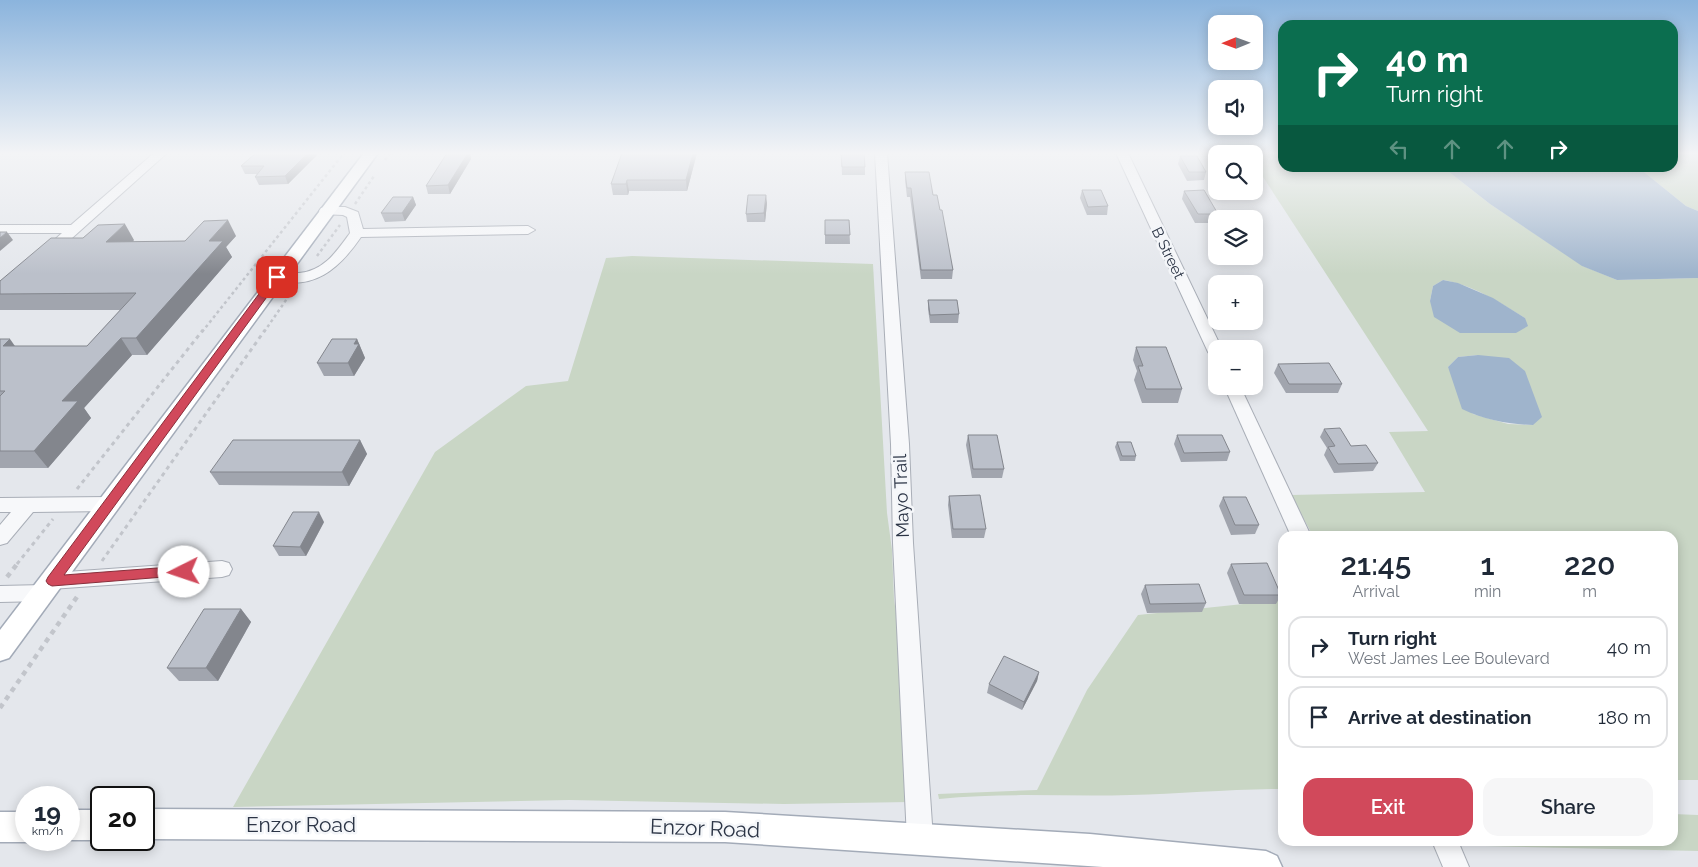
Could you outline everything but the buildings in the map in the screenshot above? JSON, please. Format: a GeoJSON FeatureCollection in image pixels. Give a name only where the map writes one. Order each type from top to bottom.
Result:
{"type":"FeatureCollection","features":[{"type":"Feature","properties":{"kind":"main road"},"geometry":{"type":"LineString","coordinates":[[0,650],[326,211],[343,193]]}},
{"type":"Feature","properties":{"kind":"main road","name":"Enzor Road"},"geometry":{"type":"LineString","coordinates":[[155,824],[725,826],[1090,850],[1266,867]]}},
{"type":"Feature","properties":{"kind":"main road"},"geometry":{"type":"LineString","coordinates":[[0,827],[15,827]]}},
{"type":"Feature","properties":{"kind":"street"},"geometry":{"type":"LineString","coordinates":[[37,261],[115,193]]}},
{"type":"Feature","properties":{"kind":"street","name":"Mayo Trail"},"geometry":{"type":"LineString","coordinates":[[885,193],[900,444],[903,542],[920,839]]}},
{"type":"Feature","properties":{"kind":"street","name":"B Street"},"geometry":{"type":"LineString","coordinates":[[1141,193],[1210,340]]}},
{"type":"Feature","properties":{"kind":"street"},"geometry":{"type":"LineString","coordinates":[[277,277],[310,276],[327,269],[340,258],[357,233],[353,215],[326,211]]}},
{"type":"Feature","properties":{"kind":"street"},"geometry":{"type":"LineString","coordinates":[[0,229],[74,229]]}},
{"type":"Feature","properties":{"kind":"street"},"geometry":{"type":"LineString","coordinates":[[357,233],[528,230]]}},
{"type":"Feature","properties":{"kind":"street"},"geometry":{"type":"LineString","coordinates":[[1236,395],[1299,531]]}},
{"type":"Feature","properties":{"kind":"street"},"geometry":{"type":"LineString","coordinates":[[0,505],[109,504]]}},
{"type":"Feature","properties":{"kind":"street"},"geometry":{"type":"LineString","coordinates":[[0,538],[28,505]]}},
{"type":"Feature","properties":{"kind":"street"},"geometry":{"type":"LineString","coordinates":[[3,586],[47,587],[90,578],[222,569]]}},
{"type":"Feature","properties":{"kind":"street"},"geometry":{"type":"LineString","coordinates":[[1447,846],[1456,867]]}},
{"type":"Feature","properties":{"kind":"path"},"geometry":{"type":"LineString","coordinates":[[3,586],[64,505],[312,193]]}},
{"type":"Feature","properties":{"kind":"path"},"geometry":{"type":"LineString","coordinates":[[0,708],[362,193]]}},
{"type":"Feature","properties":{"kind":"green space"},"geometry":{"type":"Polygon","coordinates":[[[1274,193],[1477,193],[1583,266],[1617,280],[1698,278],[1698,780],[1678,780],[1678,531],[1310,531],[1291,495],[1425,492],[1389,432],[1428,431],[1274,193]],[[1443,280],[1433,286],[1430,301],[1525,318],[1496,300],[1465,286],[1443,280]],[[1478,355],[1458,357],[1448,367],[1473,414],[1508,424],[1533,425],[1478,355]]]}},
{"type":"Feature","properties":{"kind":"green space"},"geometry":{"type":"Polygon","coordinates":[[[1670,193],[1698,193],[1698,211],[1686,206],[1670,193]]]}},
{"type":"Feature","properties":{"kind":"green space"},"geometry":{"type":"Polygon","coordinates":[[[632,256],[873,264],[887,513],[892,550],[894,599],[901,650],[910,802],[784,804],[569,800],[233,807],[435,452],[526,386],[568,381],[606,258],[632,256]]]}},
{"type":"Feature","properties":{"kind":"green space"},"geometry":{"type":"Polygon","coordinates":[[[1278,600],[1278,789],[1130,795],[1010,795],[939,799],[938,794],[1037,790],[1087,690],[1138,615],[1278,600]]]}},
{"type":"Feature","properties":{"kind":"green space"},"geometry":{"type":"Polygon","coordinates":[[[1678,814],[1698,815],[1698,851],[1485,846],[1678,846],[1678,814]]]}},
{"type":"Feature","properties":{"kind":"water"},"geometry":{"type":"Polygon","coordinates":[[[1477,193],[1670,193],[1686,206],[1698,211],[1698,278],[1617,280],[1582,266],[1477,193]]]}},
{"type":"Feature","properties":{"kind":"water"},"geometry":{"type":"Polygon","coordinates":[[[1443,280],[1458,283],[1493,298],[1525,318],[1528,326],[1516,333],[1460,333],[1434,317],[1430,301],[1433,286],[1443,280]]]}},
{"type":"Feature","properties":{"kind":"water"},"geometry":{"type":"Polygon","coordinates":[[[1478,355],[1509,358],[1525,371],[1542,417],[1533,425],[1515,424],[1488,419],[1462,409],[1448,367],[1458,357],[1478,355]]]}},
{"type":"Feature","properties":{"kind":"route"},"geometry":{"type":"LineString","coordinates":[[184,572],[52,581],[277,277]]}}]}
